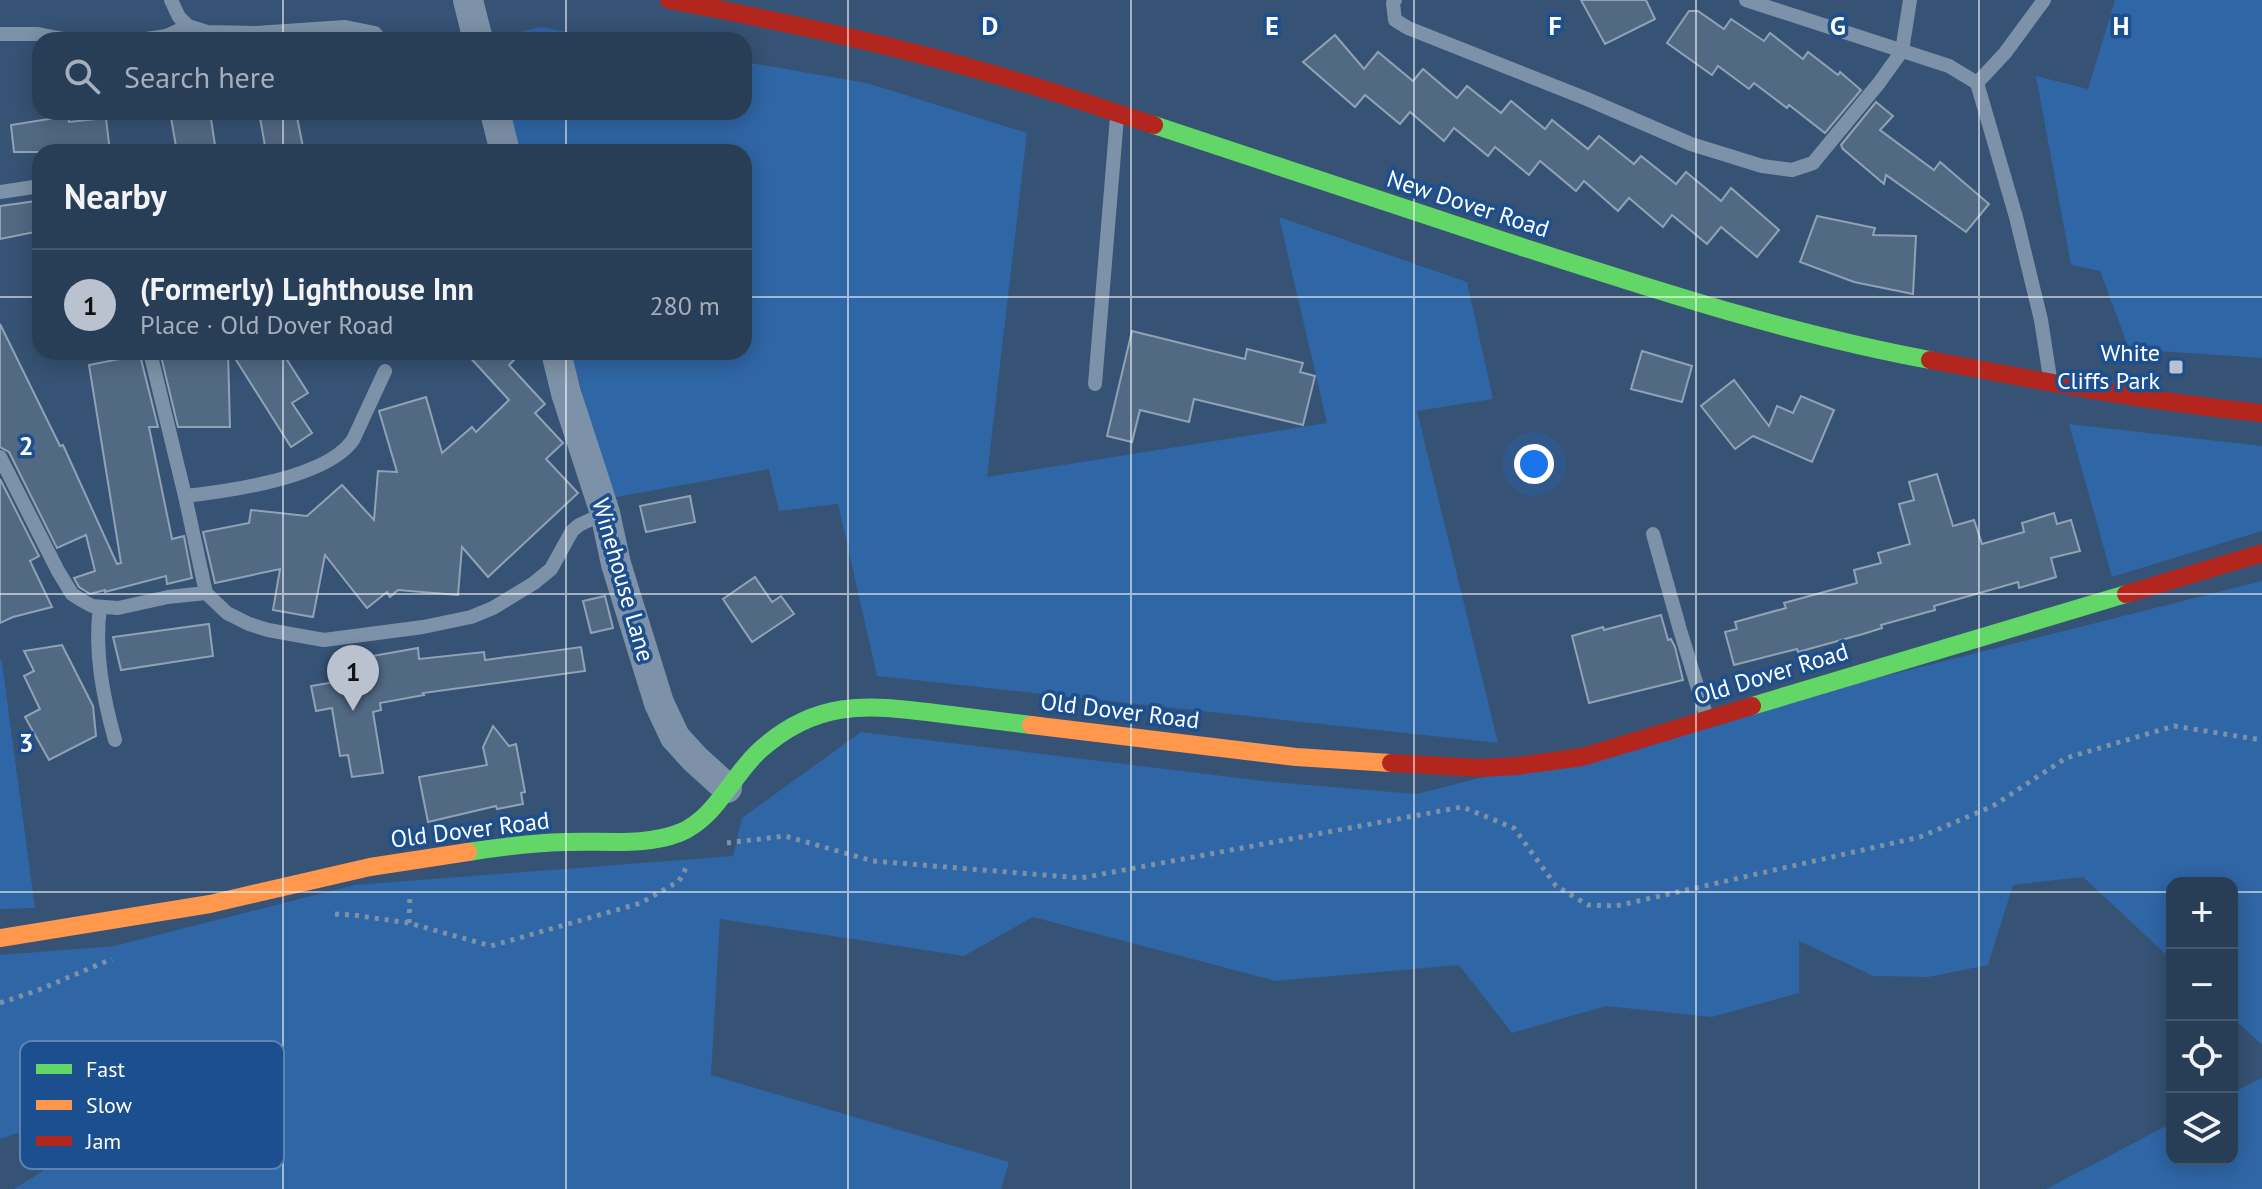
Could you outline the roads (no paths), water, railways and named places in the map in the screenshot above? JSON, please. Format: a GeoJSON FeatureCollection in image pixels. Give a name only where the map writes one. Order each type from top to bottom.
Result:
{"type":"FeatureCollection","features":[{"type":"Feature","properties":{"kind":"street"},"geometry":{"type":"LineString","coordinates":[[468,0],[476,32]]}},
{"type":"Feature","properties":{"kind":"street","name":"New Dover Road"},"geometry":{"type":"LineString","coordinates":[[669,0],[958,64],[1759,321],[1870,349],[2051,382],[2262,413]]}},
{"type":"Feature","properties":{"kind":"street"},"geometry":{"type":"LineString","coordinates":[[497,120],[503,144]]}},
{"type":"Feature","properties":{"kind":"street","name":"Winehouse Lane"},"geometry":{"type":"LineString","coordinates":[[558,360],[659,703],[675,737],[727,788]]}},
{"type":"Feature","properties":{"kind":"street","name":"Old Dover Road"},"geometry":{"type":"LineString","coordinates":[[0,938],[213,904],[326,876],[402,862],[554,842],[665,837],[689,829],[701,820],[753,755],[781,733],[819,714],[860,706],[1296,757],[1416,766],[1517,766],[1582,757],[2262,553]]}},
{"type":"Feature","properties":{"kind":"lane"},"geometry":{"type":"LineString","coordinates":[[171,0],[179,17],[188,26],[207,32]]}},
{"type":"Feature","properties":{"kind":"lane"},"geometry":{"type":"LineString","coordinates":[[1395,0],[1395,20],[1408,28],[1691,144],[1736,159],[1792,170],[1813,163],[1902,51],[1910,0]]}},
{"type":"Feature","properties":{"kind":"lane"},"geometry":{"type":"LineString","coordinates":[[1746,0],[1949,66],[1977,83],[2016,217],[2041,320],[2051,382]]}},
{"type":"Feature","properties":{"kind":"lane"},"geometry":{"type":"LineString","coordinates":[[1977,83],[2005,53],[2044,0]]}},
{"type":"Feature","properties":{"kind":"lane"},"geometry":{"type":"LineString","coordinates":[[175,32],[188,26]]}},
{"type":"Feature","properties":{"kind":"lane"},"geometry":{"type":"LineString","coordinates":[[271,32],[345,27],[370,32]]}},
{"type":"Feature","properties":{"kind":"lane"},"geometry":{"type":"LineString","coordinates":[[0,34],[32,34]]}},
{"type":"Feature","properties":{"kind":"lane"},"geometry":{"type":"LineString","coordinates":[[1095,384],[1117,113]]}},
{"type":"Feature","properties":{"kind":"lane"},"geometry":{"type":"LineString","coordinates":[[0,192],[32,187]]}},
{"type":"Feature","properties":{"kind":"lane"},"geometry":{"type":"LineString","coordinates":[[152,360],[206,593],[227,613],[268,630],[306,638],[342,639],[447,623],[493,608],[551,569],[572,531],[605,513]]}},
{"type":"Feature","properties":{"kind":"lane"},"geometry":{"type":"LineString","coordinates":[[185,496],[285,478],[336,457],[353,440],[385,371]]}},
{"type":"Feature","properties":{"kind":"lane"},"geometry":{"type":"LineString","coordinates":[[0,457],[67,586],[83,601],[100,607],[130,607],[168,597],[206,593]]}},
{"type":"Feature","properties":{"kind":"lane"},"geometry":{"type":"LineString","coordinates":[[1653,534],[1707,718]]}},
{"type":"Feature","properties":{"kind":"lane"},"geometry":{"type":"LineString","coordinates":[[100,607],[97,627],[99,653],[105,701],[115,740]]}},
{"type":"Feature","properties":{"kind":"place","name":"White Cliffs Park"},"geometry":{"type":"Point","coordinates":[2176,367]}},
{"type":"Feature","properties":{"kind":"place","name":"(Formerly) Lighthouse Inn"},"geometry":{"type":"Point","coordinates":[353,711]}}]}
